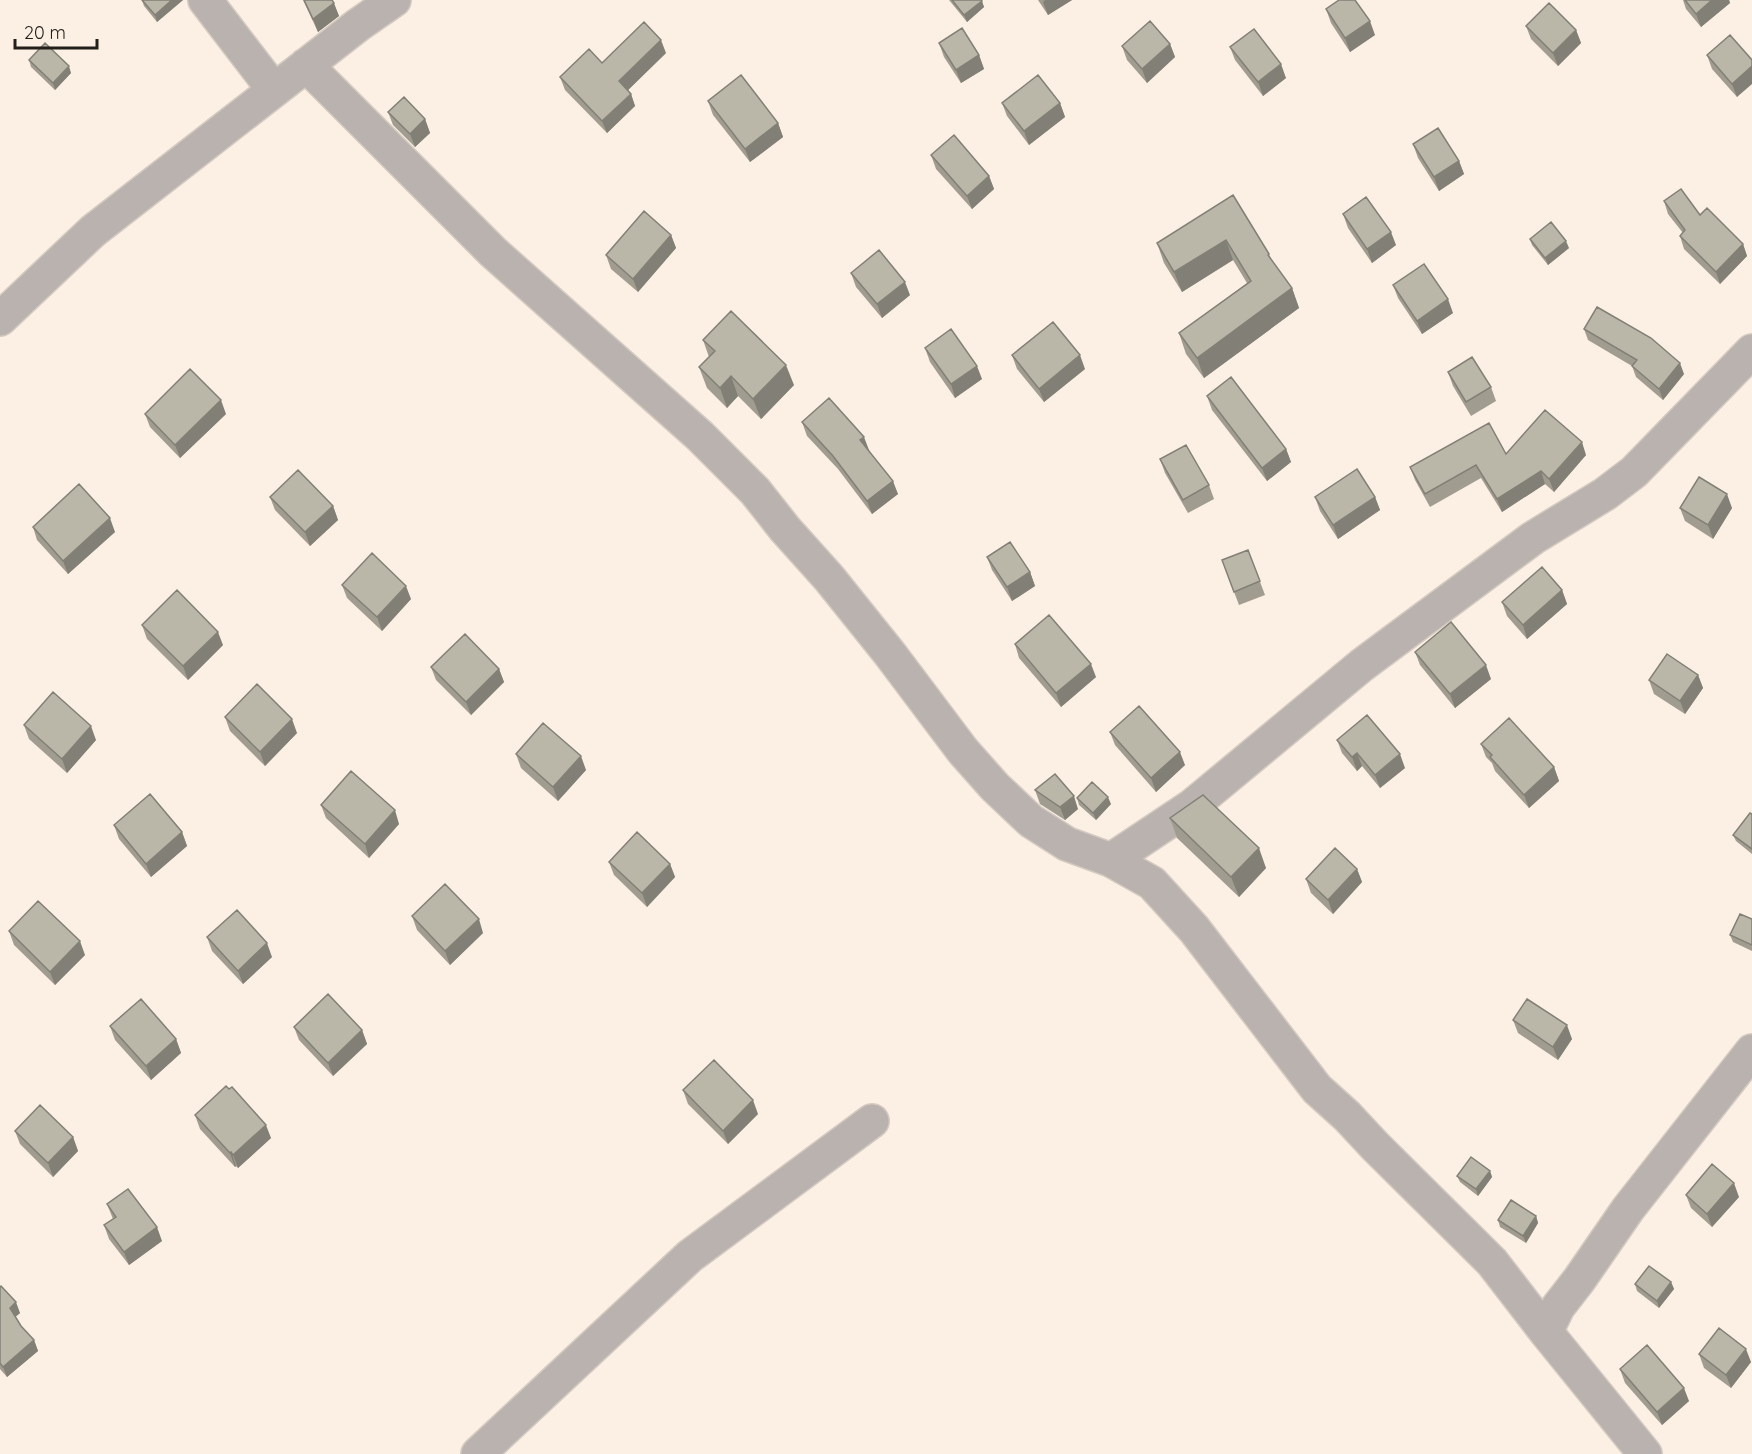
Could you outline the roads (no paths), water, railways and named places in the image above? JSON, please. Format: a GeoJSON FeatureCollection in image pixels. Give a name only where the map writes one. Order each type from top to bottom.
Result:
{"type":"FeatureCollection","features":[{"type":"Feature","properties":{"kind":"street"},"geometry":{"type":"LineString","coordinates":[[205,0],[274,90]]}},
{"type":"Feature","properties":{"kind":"street"},"geometry":{"type":"LineString","coordinates":[[0,319],[93,231],[358,25],[394,0]]}},
{"type":"Feature","properties":{"kind":"street"},"geometry":{"type":"LineString","coordinates":[[306,65],[493,252],[700,436],[755,491],[829,578],[994,788],[1030,821],[1067,844],[1111,860],[1152,884],[1194,929],[1317,1089],[1347,1116],[1492,1262],[1645,1454]]}},
{"type":"Feature","properties":{"kind":"street"},"geometry":{"type":"LineString","coordinates":[[1111,860],[1192,806],[1362,665],[1533,538],[1605,494],[1634,472],[1752,351]]}},
{"type":"Feature","properties":{"kind":"street"},"geometry":{"type":"LineString","coordinates":[[1546,1332],[1558,1308],[1628,1209],[1752,1051]]}},
{"type":"Feature","properties":{"kind":"street"},"geometry":{"type":"LineString","coordinates":[[478,1454],[690,1256],[872,1121]]}}]}
